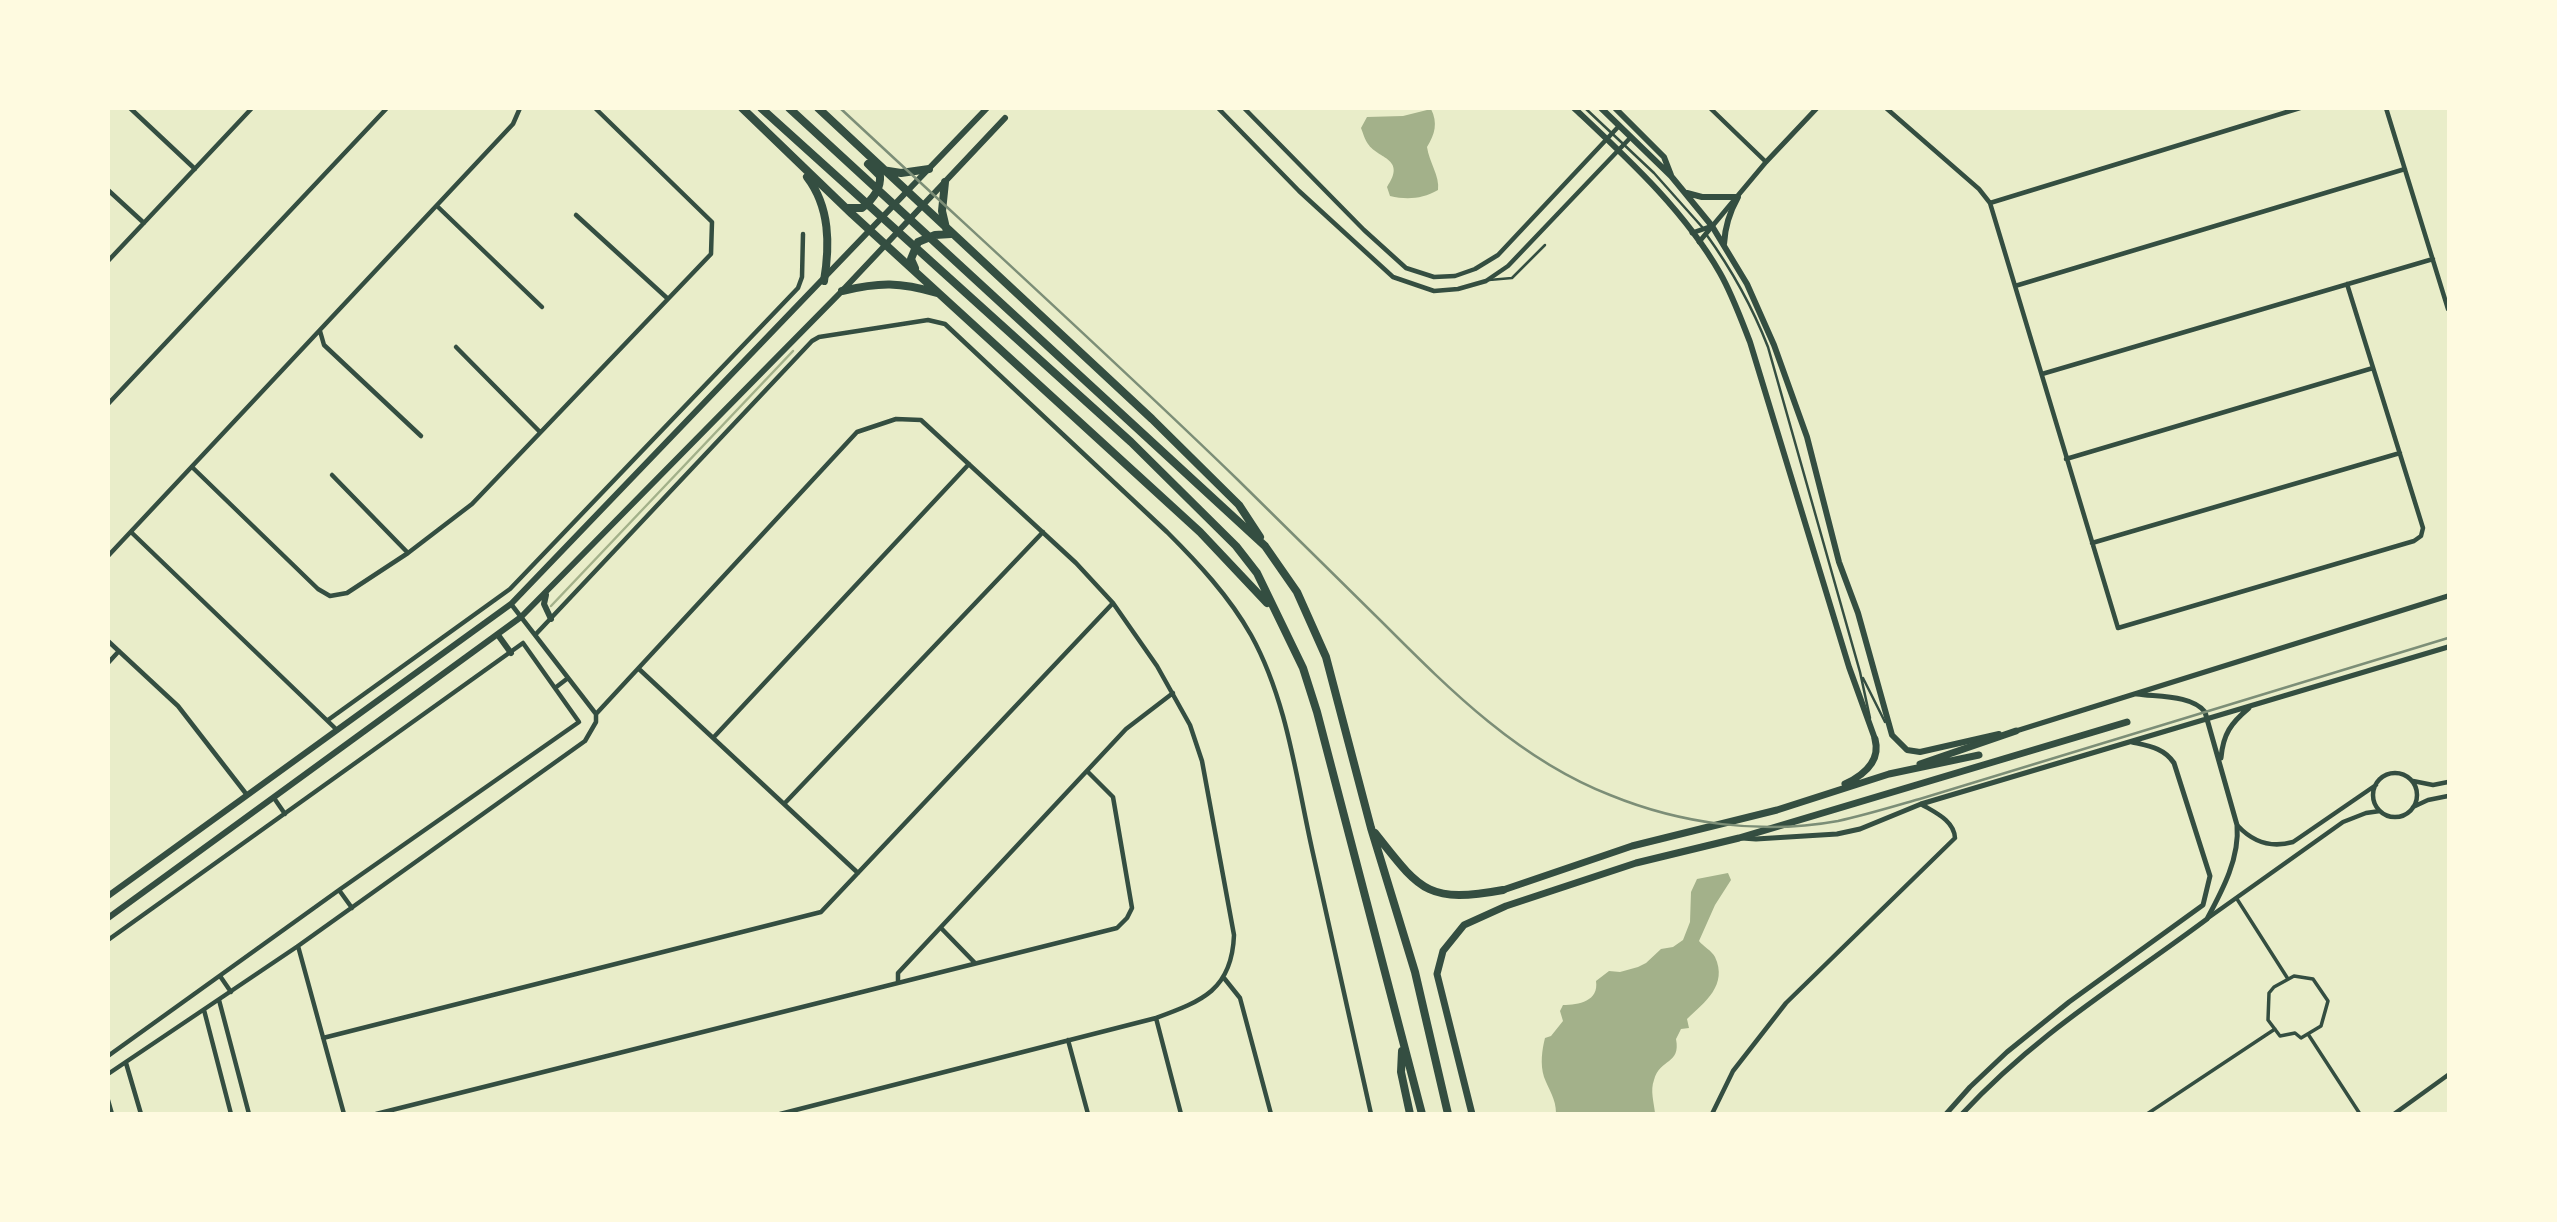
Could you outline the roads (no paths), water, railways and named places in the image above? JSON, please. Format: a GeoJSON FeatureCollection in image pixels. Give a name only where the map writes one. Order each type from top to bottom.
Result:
{"type":"FeatureCollection","features":[{"type":"Feature","properties":{"kind":"highway"},"geometry":{"type":"LineString","coordinates":[[742,108],[939,294],[1200,532],[1272,607]]}},
{"type":"Feature","properties":{"kind":"highway"},"geometry":{"type":"LineString","coordinates":[[761,108],[1131,442],[1236,546],[1257,573],[1303,668],[1317,712],[1422,1114]]}},
{"type":"Feature","properties":{"kind":"highway"},"geometry":{"type":"LineString","coordinates":[[789,108],[1265,546]]}},
{"type":"Feature","properties":{"kind":"highway"},"geometry":{"type":"LineString","coordinates":[[818,108],[1152,419],[1239,505],[1297,592],[1326,657],[1371,828],[1415,972],[1448,1114]]}},
{"type":"Feature","properties":{"kind":"highway"},"geometry":{"type":"LineString","coordinates":[[828,118],[831,126],[880,176],[881,184],[871,201],[862,208],[847,208]]}},
{"type":"Feature","properties":{"kind":"highway"},"geometry":{"type":"LineString","coordinates":[[797,162],[818,191],[825,216],[827,259],[824,281]]}},
{"type":"Feature","properties":{"kind":"highway"},"geometry":{"type":"LineString","coordinates":[[882,170],[901,173],[929,169]]}},
{"type":"Feature","properties":{"kind":"highway"},"geometry":{"type":"LineString","coordinates":[[944,182],[942,211],[949,232]]}},
{"type":"Feature","properties":{"kind":"highway"},"geometry":{"type":"LineString","coordinates":[[917,271],[911,259],[918,242],[949,232]]}},
{"type":"Feature","properties":{"kind":"highway"},"geometry":{"type":"LineString","coordinates":[[842,291],[890,282],[939,294]]}},
{"type":"Feature","properties":{"kind":"highway"},"geometry":{"type":"LineString","coordinates":[[1371,828],[1409,876],[1428,889],[1447,895],[1472,896],[1503,890]]}},
{"type":"Feature","properties":{"kind":"highway"},"geometry":{"type":"LineString","coordinates":[[1402,1041],[1401,1072],[1410,1114]]}},
{"type":"Feature","properties":{"kind":"main road"},"geometry":{"type":"LineString","coordinates":[[108,896],[511,604],[988,108]]}},
{"type":"Feature","properties":{"kind":"main road"},"geometry":{"type":"LineString","coordinates":[[1574,108],[1663,196],[1699,242],[1720,273],[1750,342],[1877,753],[1870,765],[1853,780],[1825,793]]}},
{"type":"Feature","properties":{"kind":"main road"},"geometry":{"type":"LineString","coordinates":[[1601,108],[1671,176],[1712,226],[1747,284],[1774,345],[1807,437],[1839,562],[1858,612],[1892,735],[1907,750],[1920,752],[2016,732]]}},
{"type":"Feature","properties":{"kind":"main road"},"geometry":{"type":"LineString","coordinates":[[1615,108],[1664,157],[1671,176]]}},
{"type":"Feature","properties":{"kind":"main road"},"geometry":{"type":"LineString","coordinates":[[108,918],[521,617],[842,291],[1005,118]]}},
{"type":"Feature","properties":{"kind":"main road"},"geometry":{"type":"LineString","coordinates":[[1685,193],[1702,197],[1738,197]]}},
{"type":"Feature","properties":{"kind":"main road"},"geometry":{"type":"LineString","coordinates":[[1724,244],[1728,214],[1738,197]]}},
{"type":"Feature","properties":{"kind":"main road"},"geometry":{"type":"LineString","coordinates":[[546,594],[544,604],[551,619]]}},
{"type":"Feature","properties":{"kind":"main road"},"geometry":{"type":"LineString","coordinates":[[498,635],[511,653]]}},
{"type":"Feature","properties":{"kind":"main road"},"geometry":{"type":"LineString","coordinates":[[1472,1114],[1437,974],[1443,951],[1464,925],[1506,906],[1636,863],[1739,838],[2127,722]]}},
{"type":"Feature","properties":{"kind":"main road"},"geometry":{"type":"LineString","coordinates":[[1503,890],[1632,846],[1777,810],[2016,732]]}},
{"type":"Feature","properties":{"kind":"main road"},"geometry":{"type":"LineString","coordinates":[[1889,774],[1979,755]]}},
{"type":"Feature","properties":{"kind":"street"},"geometry":{"type":"LineString","coordinates":[[131,108],[195,169]]}},
{"type":"Feature","properties":{"kind":"street"},"geometry":{"type":"LineString","coordinates":[[108,261],[252,108]]}},
{"type":"Feature","properties":{"kind":"street"},"geometry":{"type":"LineString","coordinates":[[108,404],[387,108]]}},
{"type":"Feature","properties":{"kind":"street"},"geometry":{"type":"LineString","coordinates":[[108,556],[513,124],[520,108]]}},
{"type":"Feature","properties":{"kind":"street"},"geometry":{"type":"LineString","coordinates":[[192,467],[318,589],[330,596],[347,593],[408,553],[472,504],[712,254],[712,222],[595,108]]}},
{"type":"Feature","properties":{"kind":"street"},"geometry":{"type":"LineString","coordinates":[[1219,108],[1299,191],[1393,277],[1434,290],[1458,289],[1486,281],[1508,266],[1631,137]]}},
{"type":"Feature","properties":{"kind":"street"},"geometry":{"type":"LineString","coordinates":[[1244,108],[1364,230],[1406,268],[1434,277],[1455,276],[1475,270],[1498,255],[1619,125]]}},
{"type":"Feature","properties":{"kind":"street"},"geometry":{"type":"LineString","coordinates":[[1710,108],[1766,162]]}},
{"type":"Feature","properties":{"kind":"street"},"geometry":{"type":"LineString","coordinates":[[1718,116],[1725,108]]}},
{"type":"Feature","properties":{"kind":"street"},"geometry":{"type":"LineString","coordinates":[[1699,242],[1766,162],[1817,108]]}},
{"type":"Feature","properties":{"kind":"street"},"geometry":{"type":"LineString","coordinates":[[1886,108],[1979,189],[1990,203],[2118,628],[2414,541],[2421,536],[2423,528],[2347,284]]}},
{"type":"Feature","properties":{"kind":"street"},"geometry":{"type":"LineString","coordinates":[[2386,108],[2448,309]]}},
{"type":"Feature","properties":{"kind":"street"},"geometry":{"type":"LineString","coordinates":[[1990,203],[2297,109]]}},
{"type":"Feature","properties":{"kind":"street"},"geometry":{"type":"LineString","coordinates":[[2015,286],[2405,169]]}},
{"type":"Feature","properties":{"kind":"street"},"geometry":{"type":"LineString","coordinates":[[108,190],[144,223]]}},
{"type":"Feature","properties":{"kind":"street"},"geometry":{"type":"LineString","coordinates":[[437,206],[542,307]]}},
{"type":"Feature","properties":{"kind":"street"},"geometry":{"type":"LineString","coordinates":[[576,215],[667,298]]}},
{"type":"Feature","properties":{"kind":"street"},"geometry":{"type":"LineString","coordinates":[[1692,233],[1712,226]]}},
{"type":"Feature","properties":{"kind":"street"},"geometry":{"type":"LineString","coordinates":[[328,720],[510,589],[798,288],[802,278],[803,233]]}},
{"type":"Feature","properties":{"kind":"street"},"geometry":{"type":"LineString","coordinates":[[2042,373],[2433,259]]}},
{"type":"Feature","properties":{"kind":"street"},"geometry":{"type":"LineString","coordinates":[[536,634],[811,341],[819,337],[928,320],[945,324],[1175,540],[1207,574],[1251,635],[1282,715],[1296,762],[1311,845],[1371,1114]]}},
{"type":"Feature","properties":{"kind":"street"},"geometry":{"type":"LineString","coordinates":[[320,331],[324,345],[421,436]]}},
{"type":"Feature","properties":{"kind":"street"},"geometry":{"type":"LineString","coordinates":[[456,347],[540,432]]}},
{"type":"Feature","properties":{"kind":"street"},"geometry":{"type":"LineString","coordinates":[[2066,458],[2373,368]]}},
{"type":"Feature","properties":{"kind":"street"},"geometry":{"type":"LineString","coordinates":[[596,714],[857,432],[897,419],[921,420],[1043,532],[1113,603],[1157,666],[1190,725],[1202,761],[1234,935],[1233,957],[1224,978],[1199,1000],[1156,1018],[780,1114]]}},
{"type":"Feature","properties":{"kind":"street"},"geometry":{"type":"LineString","coordinates":[[2092,543],[2400,453]]}},
{"type":"Feature","properties":{"kind":"street"},"geometry":{"type":"LineString","coordinates":[[713,738],[970,464]]}},
{"type":"Feature","properties":{"kind":"street"},"geometry":{"type":"LineString","coordinates":[[332,475],[408,553]]}},
{"type":"Feature","properties":{"kind":"street"},"geometry":{"type":"LineString","coordinates":[[131,532],[337,730]]}},
{"type":"Feature","properties":{"kind":"street"},"geometry":{"type":"LineString","coordinates":[[784,804],[1043,532]]}},
{"type":"Feature","properties":{"kind":"street"},"geometry":{"type":"LineString","coordinates":[[2016,732],[2447,596]]}},
{"type":"Feature","properties":{"kind":"street"},"geometry":{"type":"LineString","coordinates":[[323,1038],[821,912],[1113,603]]}},
{"type":"Feature","properties":{"kind":"street"},"geometry":{"type":"LineString","coordinates":[[108,1074],[298,947],[585,741],[596,722],[596,714],[511,604]]}},
{"type":"Feature","properties":{"kind":"street"},"geometry":{"type":"LineString","coordinates":[[108,641],[184,713],[247,795]]}},
{"type":"Feature","properties":{"kind":"street"},"geometry":{"type":"LineString","coordinates":[[108,940],[523,643],[579,722],[108,1056]]}},
{"type":"Feature","properties":{"kind":"street"},"geometry":{"type":"LineString","coordinates":[[1739,838],[1837,834],[1860,829],[1921,804],[2448,647]]}},
{"type":"Feature","properties":{"kind":"street"},"geometry":{"type":"LineString","coordinates":[[108,663],[119,651]]}},
{"type":"Feature","properties":{"kind":"street"},"geometry":{"type":"LineString","coordinates":[[639,669],[858,873]]}},
{"type":"Feature","properties":{"kind":"street"},"geometry":{"type":"LineString","coordinates":[[555,688],[568,678]]}},
{"type":"Feature","properties":{"kind":"street"},"geometry":{"type":"LineString","coordinates":[[898,983],[898,973],[1126,729],[1173,693]]}},
{"type":"Feature","properties":{"kind":"street"},"geometry":{"type":"LineString","coordinates":[[2137,694],[2191,701],[2200,706],[2208,719],[2237,825],[2238,838],[2220,894],[2207,919]]}},
{"type":"Feature","properties":{"kind":"street"},"geometry":{"type":"LineString","coordinates":[[2220,761],[2227,729],[2232,721],[2252,706]]}},
{"type":"Feature","properties":{"kind":"street"},"geometry":{"type":"LineString","coordinates":[[1946,1114],[2007,1052],[2069,1002],[2203,905],[2210,876],[2175,763],[2169,755],[2157,748],[2129,741]]}},
{"type":"Feature","properties":{"kind":"street"},"geometry":{"type":"LineString","coordinates":[[376,1114],[1117,928],[1132,908],[1113,797],[1087,771]]}},
{"type":"Feature","properties":{"kind":"street"},"geometry":{"type":"LineString","coordinates":[[2237,825],[2247,835],[2265,843],[2280,845],[2302,836],[2376,785],[2380,779],[2393,773],[2433,785],[2448,782]]}},
{"type":"Feature","properties":{"kind":"street"},"geometry":{"type":"LineString","coordinates":[[2376,785],[2374,799],[2381,810],[2394,816],[2408,813],[2413,807],[2417,794],[2412,780]]}},
{"type":"Feature","properties":{"kind":"street"},"geometry":{"type":"LineString","coordinates":[[2413,807],[2428,800],[2448,796]]}},
{"type":"Feature","properties":{"kind":"street"},"geometry":{"type":"LineString","coordinates":[[274,798],[285,814]]}},
{"type":"Feature","properties":{"kind":"street"},"geometry":{"type":"LineString","coordinates":[[1712,1114],[1732,1070],[1786,1003],[1955,838],[1955,831],[1946,820],[1921,804]]}},
{"type":"Feature","properties":{"kind":"street"},"geometry":{"type":"LineString","coordinates":[[1962,1114],[1994,1080],[2046,1034],[2343,822],[2381,810]]}},
{"type":"Feature","properties":{"kind":"street"},"geometry":{"type":"LineString","coordinates":[[339,890],[352,908]]}},
{"type":"Feature","properties":{"kind":"street"},"geometry":{"type":"LineString","coordinates":[[2237,899],[2288,979]]}},
{"type":"Feature","properties":{"kind":"street"},"geometry":{"type":"LineString","coordinates":[[941,928],[975,963]]}},
{"type":"Feature","properties":{"kind":"street"},"geometry":{"type":"LineString","coordinates":[[298,947],[344,1114]]}},
{"type":"Feature","properties":{"kind":"street"},"geometry":{"type":"LineString","coordinates":[[220,976],[231,992]]}},
{"type":"Feature","properties":{"kind":"street"},"geometry":{"type":"LineString","coordinates":[[2294,976],[2313,979],[2328,1001],[2320,1026],[2301,1038],[2295,1033],[2280,1036],[2275,1029],[2268,1020],[2269,993],[2274,987],[2294,976]]}},
{"type":"Feature","properties":{"kind":"street"},"geometry":{"type":"LineString","coordinates":[[1224,978],[1240,998],[1271,1114]]}},
{"type":"Feature","properties":{"kind":"street"},"geometry":{"type":"LineString","coordinates":[[219,1000],[249,1114]]}},
{"type":"Feature","properties":{"kind":"street"},"geometry":{"type":"LineString","coordinates":[[204,1010],[231,1114]]}},
{"type":"Feature","properties":{"kind":"street"},"geometry":{"type":"LineString","coordinates":[[1156,1018],[1181,1114]]}},
{"type":"Feature","properties":{"kind":"street"},"geometry":{"type":"LineString","coordinates":[[2147,1114],[2275,1029]]}},
{"type":"Feature","properties":{"kind":"street"},"geometry":{"type":"LineString","coordinates":[[2308,1034],[2360,1114]]}},
{"type":"Feature","properties":{"kind":"street"},"geometry":{"type":"LineString","coordinates":[[1068,1040],[1088,1114]]}},
{"type":"Feature","properties":{"kind":"street"},"geometry":{"type":"LineString","coordinates":[[126,1063],[141,1114]]}},
{"type":"Feature","properties":{"kind":"street"},"geometry":{"type":"LineString","coordinates":[[2394,1114],[2448,1074]]}},
{"type":"Feature","properties":{"kind":"street"},"geometry":{"type":"LineString","coordinates":[[108,1100],[112,1113]]}},
{"type":"Feature","properties":{"kind":"lane"},"geometry":{"type":"LineString","coordinates":[[1585,108],[1654,173],[1695,217],[1731,269],[1752,307],[1780,385],[1860,672],[1874,738]]}},
{"type":"Feature","properties":{"kind":"lane"},"geometry":{"type":"LineString","coordinates":[[1486,281],[1512,278],[1545,244]]}},
{"type":"Feature","properties":{"kind":"lane"},"geometry":{"type":"LineString","coordinates":[[1860,672],[1892,735]]}},
{"type":"Feature","properties":{"kind":"waterway"},"geometry":{"type":"LineString","coordinates":[[551,606],[793,351]]}},
{"type":"Feature","properties":{"kind":"railway"},"geometry":{"type":"LineString","coordinates":[[840,108],[1189,433],[1409,649],[1488,722],[1546,763],[1577,780],[1637,805],[1693,820],[1751,827],[1838,821],[1923,798],[2448,638]]}}]}
